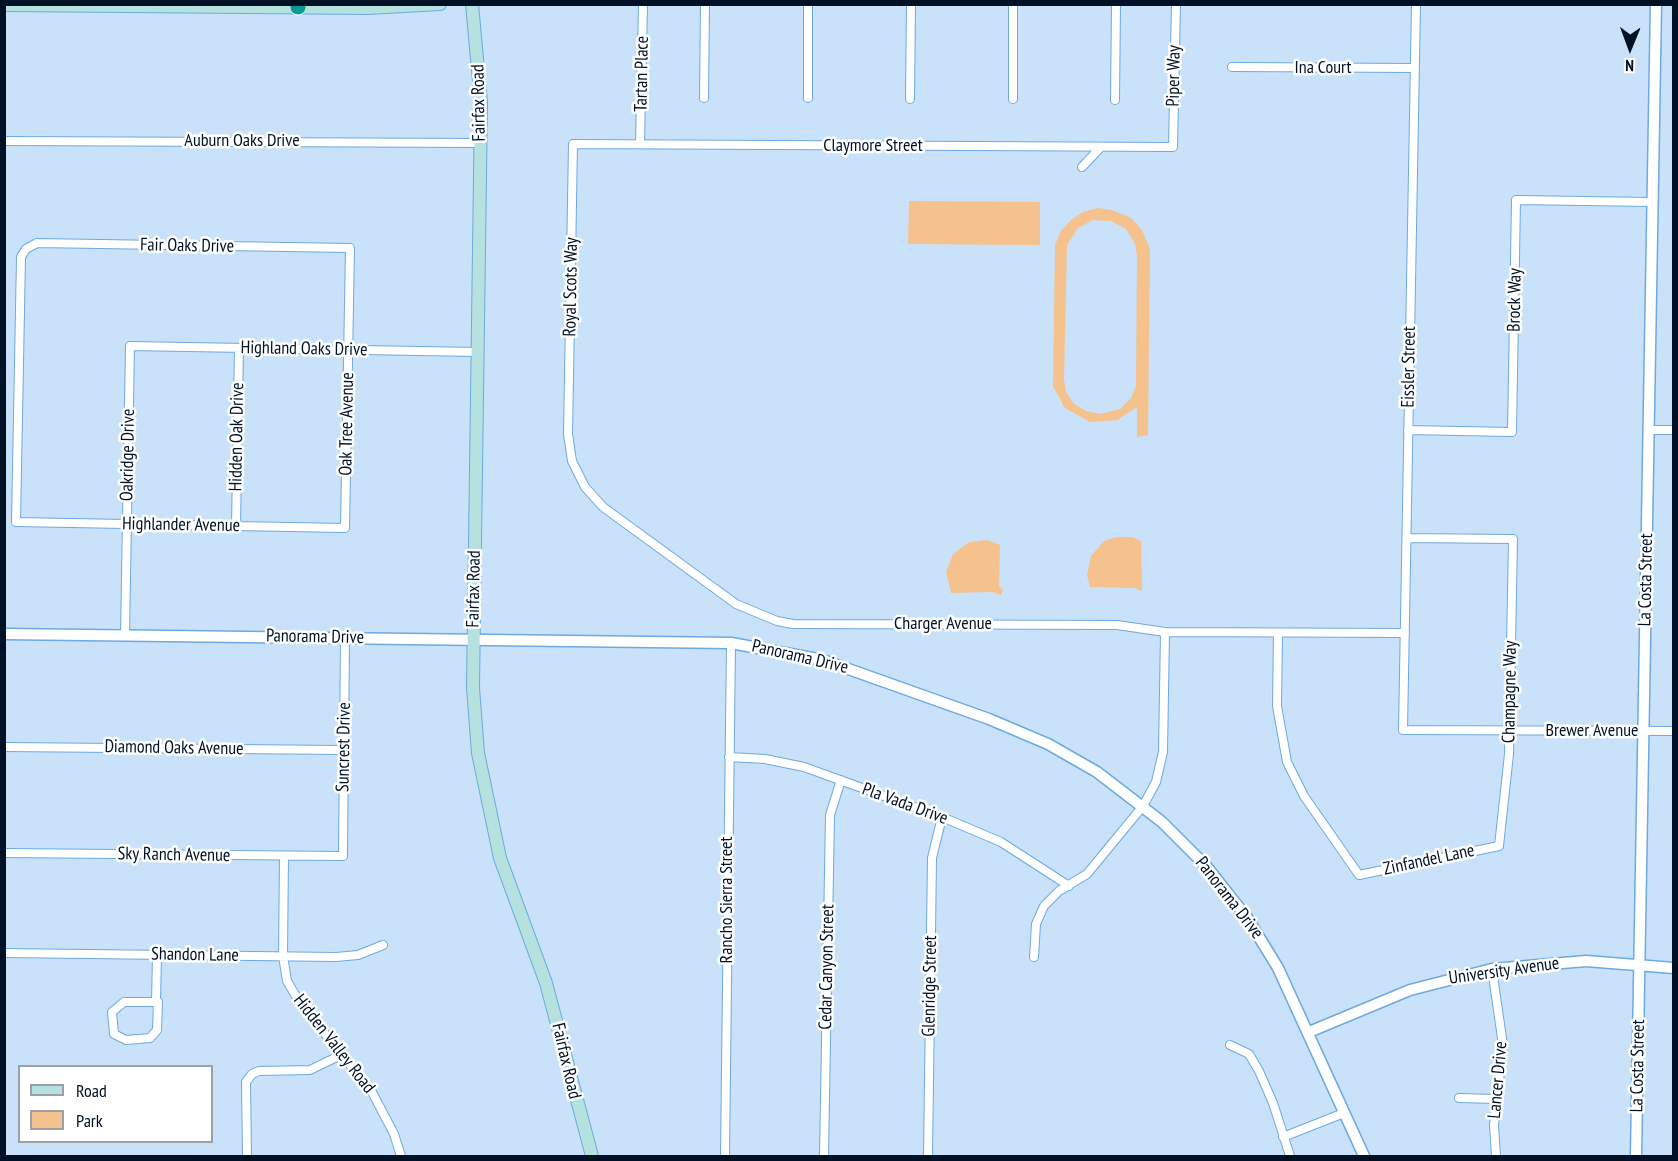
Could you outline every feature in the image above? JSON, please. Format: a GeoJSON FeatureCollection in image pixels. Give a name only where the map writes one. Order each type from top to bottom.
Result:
{"type":"FeatureCollection","features":[{"type":"Feature","properties":{"kind":"main road"},"geometry":{"type":"LineString","coordinates":[[4,5],[440,4]]}},
{"type":"Feature","properties":{"kind":"main road","name":"Fairfax Road"},"geometry":{"type":"LineString","coordinates":[[472,4],[479,69],[480,143],[475,720],[490,821],[508,885],[546,983],[592,1156]]}},
{"type":"Feature","properties":{"kind":"street","name":"Tartan Place"},"geometry":{"type":"LineString","coordinates":[[640,144],[643,4]]}},
{"type":"Feature","properties":{"kind":"street"},"geometry":{"type":"LineString","coordinates":[[704,98],[705,4]]}},
{"type":"Feature","properties":{"kind":"street"},"geometry":{"type":"LineString","coordinates":[[808,4],[808,98]]}},
{"type":"Feature","properties":{"kind":"street"},"geometry":{"type":"LineString","coordinates":[[910,99],[911,4]]}},
{"type":"Feature","properties":{"kind":"street"},"geometry":{"type":"LineString","coordinates":[[1013,4],[1013,99]]}},
{"type":"Feature","properties":{"kind":"street"},"geometry":{"type":"LineString","coordinates":[[1115,100],[1116,4]]}},
{"type":"Feature","properties":{"kind":"street","name":"Piper Way"},"geometry":{"type":"LineString","coordinates":[[1173,147],[1176,4]]}},
{"type":"Feature","properties":{"kind":"street","name":"Eissler Street"},"geometry":{"type":"LineString","coordinates":[[1403,730],[1416,4]]}},
{"type":"Feature","properties":{"kind":"street","name":"La Costa Street"},"geometry":{"type":"LineString","coordinates":[[1636,1156],[1656,4]]}},
{"type":"Feature","properties":{"kind":"street","name":"Ina Court"},"geometry":{"type":"LineString","coordinates":[[1232,68],[1415,68]]}},
{"type":"Feature","properties":{"kind":"street","name":"Auburn Oaks Drive"},"geometry":{"type":"LineString","coordinates":[[4,141],[480,143]]}},
{"type":"Feature","properties":{"kind":"street","name":"Claymore Street"},"geometry":{"type":"LineString","coordinates":[[573,144],[1173,147]]}},
{"type":"Feature","properties":{"kind":"street","name":"Royal Scots Way"},"geometry":{"type":"LineString","coordinates":[[568,430],[573,144]]}},
{"type":"Feature","properties":{"kind":"street"},"geometry":{"type":"LineString","coordinates":[[1083,167],[1101,147]]}},
{"type":"Feature","properties":{"kind":"street","name":"Brock Way"},"geometry":{"type":"LineString","coordinates":[[1408,430],[1512,432],[1516,200],[1652,202]]}},
{"type":"Feature","properties":{"kind":"street","name":"Fair Oaks Drive"},"geometry":{"type":"LineString","coordinates":[[16,522],[21,257],[26,249],[37,243],[350,248]]}},
{"type":"Feature","properties":{"kind":"street","name":"Oak Tree Avenue"},"geometry":{"type":"LineString","coordinates":[[345,528],[350,248]]}},
{"type":"Feature","properties":{"kind":"street","name":"Highland Oaks Drive"},"geometry":{"type":"LineString","coordinates":[[130,346],[477,352]]}},
{"type":"Feature","properties":{"kind":"street","name":"Oakridge Drive"},"geometry":{"type":"LineString","coordinates":[[125,635],[130,346]]}},
{"type":"Feature","properties":{"kind":"street","name":"Hidden Oak Drive"},"geometry":{"type":"LineString","coordinates":[[236,526],[239,348]]}},
{"type":"Feature","properties":{"kind":"street","name":"Charger Avenue"},"geometry":{"type":"LineString","coordinates":[[568,430],[572,461],[593,498],[736,604],[761,617],[793,624],[1117,625],[1165,632],[1405,633]]}},
{"type":"Feature","properties":{"kind":"street"},"geometry":{"type":"LineString","coordinates":[[1648,430],[1674,430]]}},
{"type":"Feature","properties":{"kind":"street","name":"Highlander Avenue"},"geometry":{"type":"LineString","coordinates":[[16,522],[345,528]]}},
{"type":"Feature","properties":{"kind":"street","name":"Champagne Way"},"geometry":{"type":"LineString","coordinates":[[1407,538],[1513,538],[1509,730],[1499,846]]}},
{"type":"Feature","properties":{"kind":"street"},"geometry":{"type":"LineString","coordinates":[[1034,957],[1034,934],[1039,915],[1051,897],[1087,874],[1143,806],[1156,782],[1163,752],[1165,632]]}},
{"type":"Feature","properties":{"kind":"street","name":"Zinfandel Lane"},"geometry":{"type":"LineString","coordinates":[[1278,633],[1278,725],[1287,762],[1304,796],[1359,875],[1499,846]]}},
{"type":"Feature","properties":{"kind":"street","name":"Panorama Drive"},"geometry":{"type":"LineString","coordinates":[[4,634],[474,638],[731,643],[823,660],[989,719],[1072,758],[1143,806],[1207,867],[1248,919],[1278,968],[1364,1156]]}},
{"type":"Feature","properties":{"kind":"street","name":"Suncrest Drive"},"geometry":{"type":"LineString","coordinates":[[342,856],[345,637]]}},
{"type":"Feature","properties":{"kind":"street","name":"Rancho Sierra Street"},"geometry":{"type":"LineString","coordinates":[[725,1156],[731,643]]}},
{"type":"Feature","properties":{"kind":"street","name":"Brewer Avenue"},"geometry":{"type":"LineString","coordinates":[[1403,730],[1674,731]]}},
{"type":"Feature","properties":{"kind":"street","name":"Diamond Oaks Avenue"},"geometry":{"type":"LineString","coordinates":[[4,747],[344,750]]}},
{"type":"Feature","properties":{"kind":"street","name":"Pla Vada Drive"},"geometry":{"type":"LineString","coordinates":[[729,757],[786,762],[942,818],[1001,842],[1069,886]]}},
{"type":"Feature","properties":{"kind":"street","name":"Cedar Canyon Street"},"geometry":{"type":"LineString","coordinates":[[824,1156],[830,815],[841,780]]}},
{"type":"Feature","properties":{"kind":"street","name":"Glenridge Street"},"geometry":{"type":"LineString","coordinates":[[928,1156],[932,858],[934,840],[942,818]]}},
{"type":"Feature","properties":{"kind":"street","name":"Sky Ranch Avenue"},"geometry":{"type":"LineString","coordinates":[[4,853],[342,856]]}},
{"type":"Feature","properties":{"kind":"street","name":"Hidden Valley Road"},"geometry":{"type":"LineString","coordinates":[[284,856],[283,956],[285,975],[293,992],[343,1054],[383,1112],[401,1156]]}},
{"type":"Feature","properties":{"kind":"street","name":"Shandon Lane"},"geometry":{"type":"LineString","coordinates":[[4,953],[345,956],[383,945]]}},
{"type":"Feature","properties":{"kind":"street"},"geometry":{"type":"LineString","coordinates":[[156,1002],[119,1004],[111,1017],[114,1034],[126,1040],[150,1038],[157,1026],[157,955]]}},
{"type":"Feature","properties":{"kind":"street","name":"University Avenue"},"geometry":{"type":"LineString","coordinates":[[1309,1032],[1410,990],[1492,969],[1556,962],[1639,964],[1674,968]]}},
{"type":"Feature","properties":{"kind":"street","name":"Lancer Drive"},"geometry":{"type":"LineString","coordinates":[[1492,969],[1503,1045],[1494,1125],[1496,1156]]}},
{"type":"Feature","properties":{"kind":"street"},"geometry":{"type":"LineString","coordinates":[[1230,1045],[1249,1054],[1259,1071],[1290,1156]]}},
{"type":"Feature","properties":{"kind":"street"},"geometry":{"type":"LineString","coordinates":[[247,1156],[246,1082],[252,1074],[259,1071],[310,1070],[343,1054]]}},
{"type":"Feature","properties":{"kind":"street"},"geometry":{"type":"LineString","coordinates":[[1459,1098],[1497,1099]]}},
{"type":"Feature","properties":{"kind":"street"},"geometry":{"type":"LineString","coordinates":[[1283,1137],[1344,1113]]}},
{"type":"Feature","properties":{"kind":"green space"},"geometry":{"type":"Polygon","coordinates":[[[909,201],[1040,202],[1040,245],[908,244],[909,201]]]}},
{"type":"Feature","properties":{"kind":"green space"},"geometry":{"type":"Polygon","coordinates":[[[1098,208],[1112,210],[1131,218],[1142,230],[1150,249],[1148,435],[1137,437],[1137,407],[1117,420],[1090,422],[1065,408],[1053,386],[1055,245],[1061,231],[1083,212],[1098,208]],[[1093,220],[1078,228],[1067,245],[1064,379],[1066,392],[1074,404],[1086,411],[1100,414],[1120,409],[1131,398],[1136,386],[1137,256],[1135,244],[1126,229],[1111,221],[1093,220]]]}},
{"type":"Feature","properties":{"kind":"green space"},"geometry":{"type":"Polygon","coordinates":[[[1116,537],[1132,537],[1141,541],[1142,591],[1134,588],[1090,587],[1087,575],[1091,556],[1104,541],[1116,537]]]}},
{"type":"Feature","properties":{"kind":"green space"},"geometry":{"type":"Polygon","coordinates":[[[987,540],[1000,545],[999,586],[1003,590],[1001,595],[993,592],[951,593],[946,572],[953,554],[969,542],[987,540]]]}}]}
